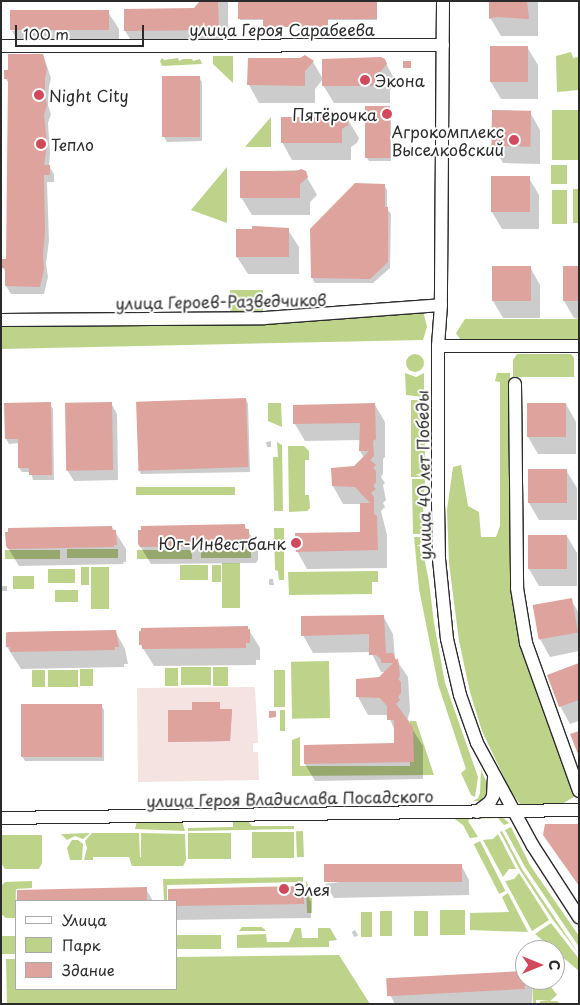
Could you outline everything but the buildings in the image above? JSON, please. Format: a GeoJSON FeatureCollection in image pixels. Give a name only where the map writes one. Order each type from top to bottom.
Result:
{"type":"FeatureCollection","features":[{"type":"Feature","properties":{"kind":"street","name":"улица 40 лет Победы"},"geometry":{"type":"LineString","coordinates":[[443,1],[441,305],[438,346],[439,559],[445,623],[460,695],[477,743],[537,854],[579,917]]}},
{"type":"Feature","properties":{"kind":"street","name":"улица Героя Сарабеева"},"geometry":{"type":"LineString","coordinates":[[1,46],[443,45]]}},
{"type":"Feature","properties":{"kind":"street","name":"улица Героев-Разведчиков"},"geometry":{"type":"LineString","coordinates":[[1,320],[274,318],[441,305]]}},
{"type":"Feature","properties":{"kind":"street"},"geometry":{"type":"LineString","coordinates":[[438,346],[579,346]]}},
{"type":"Feature","properties":{"kind":"street"},"geometry":{"type":"LineString","coordinates":[[515,384],[517,588],[526,643],[579,791]]}},
{"type":"Feature","properties":{"kind":"street"},"geometry":{"type":"LineString","coordinates":[[476,813],[493,796],[495,788],[493,775]]}},
{"type":"Feature","properties":{"kind":"street","name":"улица Героя Владислава Посадского"},"geometry":{"type":"LineString","coordinates":[[1,818],[476,813],[512,810],[579,810]]}},
{"type":"Feature","properties":{"kind":"shaded area"},"geometry":{"type":"Polygon","coordinates":[[[255,687],[258,743],[253,743],[253,752],[258,752],[259,780],[138,782],[137,688],[255,687]]]}},
{"type":"Feature","properties":{"kind":"green space"},"geometry":{"type":"Polygon","coordinates":[[[571,52],[573,58],[579,57],[579,90],[557,92],[556,56],[571,52]]]}},
{"type":"Feature","properties":{"kind":"green space"},"geometry":{"type":"Polygon","coordinates":[[[213,56],[233,56],[233,83],[213,64],[213,56]]]}},
{"type":"Feature","properties":{"kind":"green space"},"geometry":{"type":"Polygon","coordinates":[[[162,58],[164,60],[178,58],[179,61],[183,59],[192,59],[193,61],[200,59],[202,64],[162,66],[160,61],[162,58]]]}},
{"type":"Feature","properties":{"kind":"green space"},"geometry":{"type":"Polygon","coordinates":[[[552,110],[578,110],[578,160],[552,160],[552,110]]]}},
{"type":"Feature","properties":{"kind":"green space"},"geometry":{"type":"Polygon","coordinates":[[[271,117],[271,147],[245,147],[271,117]]]}},
{"type":"Feature","properties":{"kind":"green space"},"geometry":{"type":"Polygon","coordinates":[[[551,165],[567,165],[567,184],[551,184],[551,165]]]}},
{"type":"Feature","properties":{"kind":"green space"},"geometry":{"type":"Polygon","coordinates":[[[227,167],[227,223],[191,210],[227,167]]]}},
{"type":"Feature","properties":{"kind":"green space"},"geometry":{"type":"Polygon","coordinates":[[[573,189],[579,189],[579,223],[573,223],[573,189]]]}},
{"type":"Feature","properties":{"kind":"green space"},"geometry":{"type":"Polygon","coordinates":[[[552,190],[567,190],[567,224],[552,224],[552,190]]]}},
{"type":"Feature","properties":{"kind":"green space"},"geometry":{"type":"Polygon","coordinates":[[[230,290],[263,290],[263,311],[230,311],[230,290]]]}},
{"type":"Feature","properties":{"kind":"green space"},"geometry":{"type":"Polygon","coordinates":[[[423,311],[427,327],[423,340],[1,349],[1,317],[423,311]]]}},
{"type":"Feature","properties":{"kind":"green space"},"geometry":{"type":"Polygon","coordinates":[[[465,319],[579,319],[579,339],[460,339],[456,333],[465,319]]]}},
{"type":"Feature","properties":{"kind":"green space"},"geometry":{"type":"Polygon","coordinates":[[[411,354],[419,354],[424,359],[422,370],[411,372],[406,367],[406,359],[411,354]]]}},
{"type":"Feature","properties":{"kind":"green space"},"geometry":{"type":"Polygon","coordinates":[[[517,354],[571,354],[574,358],[574,377],[513,377],[513,360],[517,354]]]}},
{"type":"Feature","properties":{"kind":"green space"},"geometry":{"type":"Polygon","coordinates":[[[405,373],[416,377],[424,373],[424,397],[406,395],[405,373]]]}},
{"type":"Feature","properties":{"kind":"green space"},"geometry":{"type":"Polygon","coordinates":[[[497,373],[510,373],[513,591],[577,795],[557,807],[526,808],[519,803],[510,790],[482,731],[470,692],[459,641],[449,563],[447,510],[453,467],[461,465],[468,506],[479,512],[481,537],[496,537],[500,526],[500,382],[495,381],[497,373]]]}},
{"type":"Feature","properties":{"kind":"green space"},"geometry":{"type":"Polygon","coordinates":[[[411,400],[425,400],[425,477],[411,477],[411,400]]]}},
{"type":"Feature","properties":{"kind":"green space"},"geometry":{"type":"Polygon","coordinates":[[[268,403],[281,403],[282,427],[268,421],[268,403]]]}},
{"type":"Feature","properties":{"kind":"green space"},"geometry":{"type":"Polygon","coordinates":[[[277,442],[282,445],[283,511],[274,511],[273,457],[278,457],[277,442]]]}},
{"type":"Feature","properties":{"kind":"green space"},"geometry":{"type":"Polygon","coordinates":[[[288,446],[304,446],[309,451],[309,460],[305,460],[305,495],[309,495],[310,508],[307,511],[289,512],[288,446]]]}},
{"type":"Feature","properties":{"kind":"green space"},"geometry":{"type":"Polygon","coordinates":[[[412,479],[425,479],[422,534],[413,534],[412,479]]]}},
{"type":"Feature","properties":{"kind":"green space"},"geometry":{"type":"Polygon","coordinates":[[[136,487],[235,487],[235,495],[136,495],[136,487]]]}},
{"type":"Feature","properties":{"kind":"green space"},"geometry":{"type":"Polygon","coordinates":[[[274,528],[284,528],[284,580],[279,580],[278,571],[275,570],[274,528]]]}},
{"type":"Feature","properties":{"kind":"green space"},"geometry":{"type":"Polygon","coordinates":[[[414,537],[422,537],[420,552],[423,552],[429,582],[445,683],[478,777],[475,797],[471,795],[461,773],[466,769],[438,684],[419,589],[414,537]]]}},
{"type":"Feature","properties":{"kind":"green space"},"geometry":{"type":"Polygon","coordinates":[[[67,549],[118,549],[118,558],[67,558],[67,549]]]}},
{"type":"Feature","properties":{"kind":"green space"},"geometry":{"type":"Polygon","coordinates":[[[201,549],[251,549],[251,558],[201,558],[201,549]]]}},
{"type":"Feature","properties":{"kind":"green space"},"geometry":{"type":"Polygon","coordinates":[[[5,550],[60,550],[60,559],[5,559],[5,550]]]}},
{"type":"Feature","properties":{"kind":"green space"},"geometry":{"type":"Polygon","coordinates":[[[137,550],[192,550],[192,559],[137,559],[137,550]]]}},
{"type":"Feature","properties":{"kind":"green space"},"geometry":{"type":"Polygon","coordinates":[[[222,563],[240,563],[240,608],[222,608],[222,563]]]}},
{"type":"Feature","properties":{"kind":"green space"},"geometry":{"type":"Polygon","coordinates":[[[180,565],[208,565],[208,580],[180,580],[180,565]]]}},
{"type":"Feature","properties":{"kind":"green space"},"geometry":{"type":"Polygon","coordinates":[[[212,565],[221,565],[221,582],[212,582],[212,565]]]}},
{"type":"Feature","properties":{"kind":"green space"},"geometry":{"type":"Polygon","coordinates":[[[81,567],[89,567],[89,585],[81,585],[81,567]]]}},
{"type":"Feature","properties":{"kind":"green space"},"geometry":{"type":"Polygon","coordinates":[[[91,567],[109,567],[109,609],[91,609],[91,567]]]}},
{"type":"Feature","properties":{"kind":"green space"},"geometry":{"type":"Polygon","coordinates":[[[48,569],[75,569],[75,583],[48,583],[48,569]]]}},
{"type":"Feature","properties":{"kind":"green space"},"geometry":{"type":"Polygon","coordinates":[[[378,571],[378,582],[372,582],[372,594],[289,595],[288,572],[378,571]]]}},
{"type":"Feature","properties":{"kind":"green space"},"geometry":{"type":"Polygon","coordinates":[[[13,576],[34,576],[34,589],[13,589],[13,576]]]}},
{"type":"Feature","properties":{"kind":"green space"},"geometry":{"type":"Polygon","coordinates":[[[55,590],[78,590],[78,602],[55,602],[55,590]]]}},
{"type":"Feature","properties":{"kind":"green space"},"geometry":{"type":"Polygon","coordinates":[[[329,661],[330,718],[292,719],[291,662],[329,661]]]}},
{"type":"Feature","properties":{"kind":"green space"},"geometry":{"type":"Polygon","coordinates":[[[181,667],[211,667],[211,685],[181,685],[181,667]]]}},
{"type":"Feature","properties":{"kind":"green space"},"geometry":{"type":"Polygon","coordinates":[[[213,667],[228,667],[228,686],[213,686],[213,667]]]}},
{"type":"Feature","properties":{"kind":"green space"},"geometry":{"type":"Polygon","coordinates":[[[165,668],[178,668],[178,686],[165,686],[165,668]]]}},
{"type":"Feature","properties":{"kind":"green space"},"geometry":{"type":"Polygon","coordinates":[[[80,669],[93,669],[93,686],[80,686],[80,669]]]}},
{"type":"Feature","properties":{"kind":"green space"},"geometry":{"type":"Polygon","coordinates":[[[32,670],[45,670],[45,687],[32,687],[32,670]]]}},
{"type":"Feature","properties":{"kind":"green space"},"geometry":{"type":"Polygon","coordinates":[[[48,670],[78,670],[78,687],[48,687],[48,670]]]}},
{"type":"Feature","properties":{"kind":"green space"},"geometry":{"type":"Polygon","coordinates":[[[274,670],[285,670],[285,707],[274,707],[274,670]]]}},
{"type":"Feature","properties":{"kind":"green space"},"geometry":{"type":"Polygon","coordinates":[[[280,710],[285,710],[285,731],[280,731],[280,710]]]}},
{"type":"Feature","properties":{"kind":"green space"},"geometry":{"type":"Polygon","coordinates":[[[410,721],[416,721],[434,775],[292,776],[292,740],[300,737],[300,766],[410,766],[410,721]]]}},
{"type":"Feature","properties":{"kind":"green space"},"geometry":{"type":"Polygon","coordinates":[[[481,770],[486,781],[487,793],[480,801],[473,801],[478,798],[480,793],[481,770]]]}},
{"type":"Feature","properties":{"kind":"green space"},"geometry":{"type":"Polygon","coordinates":[[[452,817],[502,817],[509,823],[504,825],[498,818],[470,819],[468,821],[478,837],[470,838],[463,825],[452,817]]]}},
{"type":"Feature","properties":{"kind":"green space"},"geometry":{"type":"Polygon","coordinates":[[[233,820],[247,820],[252,826],[294,826],[294,829],[188,831],[188,828],[233,827],[233,820]]]}},
{"type":"Feature","properties":{"kind":"green space"},"geometry":{"type":"Polygon","coordinates":[[[137,821],[182,821],[185,831],[135,829],[137,821]]]}},
{"type":"Feature","properties":{"kind":"green space"},"geometry":{"type":"Polygon","coordinates":[[[511,827],[530,865],[579,936],[579,947],[525,867],[505,830],[511,827]]]}},
{"type":"Feature","properties":{"kind":"green space"},"geometry":{"type":"Polygon","coordinates":[[[296,831],[303,831],[304,857],[297,857],[296,831]]]}},
{"type":"Feature","properties":{"kind":"green space"},"geometry":{"type":"Polygon","coordinates":[[[502,831],[522,869],[579,954],[553,920],[520,870],[500,832],[502,831]]]}},
{"type":"Feature","properties":{"kind":"green space"},"geometry":{"type":"Polygon","coordinates":[[[252,832],[294,832],[294,858],[252,858],[252,832]]]}},
{"type":"Feature","properties":{"kind":"green space"},"geometry":{"type":"Polygon","coordinates":[[[90,833],[83,839],[75,836],[67,840],[61,834],[90,833]]]}},
{"type":"Feature","properties":{"kind":"green space"},"geometry":{"type":"Polygon","coordinates":[[[92,833],[139,833],[140,857],[141,833],[185,834],[186,860],[183,866],[132,866],[129,857],[93,857],[93,860],[84,860],[87,848],[85,841],[92,833]]]}},
{"type":"Feature","properties":{"kind":"green space"},"geometry":{"type":"Polygon","coordinates":[[[188,833],[231,833],[231,859],[188,859],[188,833]]]}},
{"type":"Feature","properties":{"kind":"green space"},"geometry":{"type":"Polygon","coordinates":[[[498,834],[516,869],[509,869],[503,877],[483,840],[493,839],[498,834]]]}},
{"type":"Feature","properties":{"kind":"green space"},"geometry":{"type":"Polygon","coordinates":[[[1,835],[42,835],[42,863],[39,869],[5,869],[1,863],[1,835]]]}},
{"type":"Feature","properties":{"kind":"green space"},"geometry":{"type":"Polygon","coordinates":[[[72,840],[78,840],[83,844],[82,860],[70,860],[67,848],[72,840]]]}},
{"type":"Feature","properties":{"kind":"green space"},"geometry":{"type":"Polygon","coordinates":[[[480,841],[505,891],[499,894],[474,844],[480,841]]]}},
{"type":"Feature","properties":{"kind":"green space"},"geometry":{"type":"Polygon","coordinates":[[[519,873],[549,920],[532,931],[505,881],[514,879],[519,873]]]}},
{"type":"Feature","properties":{"kind":"green space"},"geometry":{"type":"Polygon","coordinates":[[[303,877],[303,882],[167,885],[167,900],[164,900],[163,879],[303,877]]]}},
{"type":"Feature","properties":{"kind":"green space"},"geometry":{"type":"Polygon","coordinates":[[[32,881],[32,888],[16,889],[15,918],[6,918],[1,914],[1,886],[5,882],[32,881]]]}},
{"type":"Feature","properties":{"kind":"green space"},"geometry":{"type":"Polygon","coordinates":[[[306,881],[312,892],[312,913],[307,913],[306,881]]]}},
{"type":"Feature","properties":{"kind":"green space"},"geometry":{"type":"Polygon","coordinates":[[[508,893],[528,932],[470,930],[470,913],[509,912],[502,897],[508,893]]]}},
{"type":"Feature","properties":{"kind":"green space"},"geometry":{"type":"Polygon","coordinates":[[[440,910],[465,910],[465,935],[440,935],[440,910]]]}},
{"type":"Feature","properties":{"kind":"green space"},"geometry":{"type":"Polygon","coordinates":[[[380,911],[392,911],[392,936],[380,936],[380,911]]]}},
{"type":"Feature","properties":{"kind":"green space"},"geometry":{"type":"Polygon","coordinates":[[[414,911],[428,911],[428,936],[414,936],[414,911]]]}},
{"type":"Feature","properties":{"kind":"green space"},"geometry":{"type":"Polygon","coordinates":[[[361,912],[372,912],[372,937],[361,937],[361,912]]]}},
{"type":"Feature","properties":{"kind":"green space"},"geometry":{"type":"Polygon","coordinates":[[[551,923],[564,940],[542,940],[535,934],[551,923]]]}},
{"type":"Feature","properties":{"kind":"green space"},"geometry":{"type":"Polygon","coordinates":[[[242,927],[262,927],[266,931],[239,931],[242,927]]]}},
{"type":"Feature","properties":{"kind":"green space"},"geometry":{"type":"Polygon","coordinates":[[[295,928],[301,928],[302,938],[318,938],[318,928],[330,928],[337,940],[329,941],[329,947],[237,948],[237,935],[266,934],[267,942],[289,942],[295,928]]]}},
{"type":"Feature","properties":{"kind":"green space"},"geometry":{"type":"Polygon","coordinates":[[[178,935],[221,935],[221,949],[178,949],[178,935]]]}},
{"type":"Feature","properties":{"kind":"green space"},"geometry":{"type":"Polygon","coordinates":[[[2,936],[15,936],[15,954],[2,954],[2,936]]]}},
{"type":"Feature","properties":{"kind":"green space"},"geometry":{"type":"Polygon","coordinates":[[[565,941],[579,959],[579,971],[565,959],[565,941]]]}},
{"type":"Feature","properties":{"kind":"green space"},"geometry":{"type":"Polygon","coordinates":[[[339,955],[370,1004],[7,1004],[6,959],[15,959],[15,990],[178,990],[178,957],[339,955]]]}},
{"type":"Feature","properties":{"kind":"green space"},"geometry":{"type":"Polygon","coordinates":[[[532,990],[553,990],[557,995],[550,1001],[557,1001],[560,1004],[540,1004],[540,1001],[550,1000],[536,1000],[536,1004],[533,1004],[532,990]]]}},
{"type":"Feature","properties":{"kind":"place","name":"Экона"},"geometry":{"type":"Point","coordinates":[365,80]}},
{"type":"Feature","properties":{"kind":"place","name":"Night City"},"geometry":{"type":"Point","coordinates":[39,95]}},
{"type":"Feature","properties":{"kind":"place","name":"Пятёрочка"},"geometry":{"type":"Point","coordinates":[387,114]}},
{"type":"Feature","properties":{"kind":"place","name":"Агрокомплекс Выселковский"},"geometry":{"type":"Point","coordinates":[514,140]}},
{"type":"Feature","properties":{"kind":"place","name":"Тепло"},"geometry":{"type":"Point","coordinates":[41,144]}},
{"type":"Feature","properties":{"kind":"place","name":"Юг-Инвестбанк"},"geometry":{"type":"Point","coordinates":[296,543]}},
{"type":"Feature","properties":{"kind":"place","name":"Элея"},"geometry":{"type":"Point","coordinates":[284,889]}}]}
